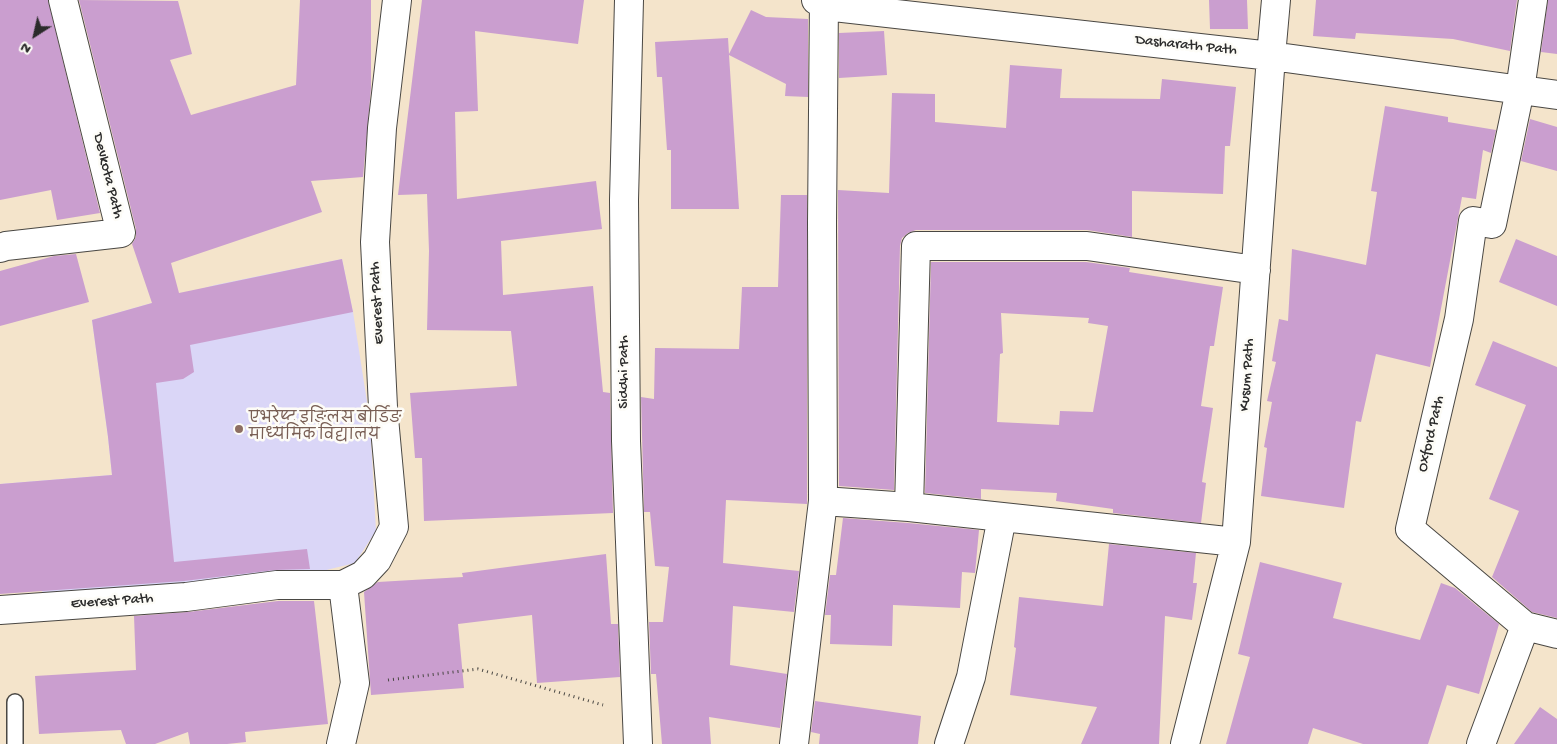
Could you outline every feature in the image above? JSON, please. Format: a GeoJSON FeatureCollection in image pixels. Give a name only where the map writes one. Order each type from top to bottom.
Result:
{"type":"FeatureCollection","features":[{"type":"Feature","properties":{"kind":"street","name":"Devkota Path"},"geometry":{"type":"LineString","coordinates":[[0,248],[121,233],[63,0]]}},
{"type":"Feature","properties":{"kind":"street","name":"Everest Path"},"geometry":{"type":"LineString","coordinates":[[0,610],[186,597],[277,585],[343,584],[364,575],[378,560],[394,526],[383,407],[375,242],[382,128],[397,0]]}},
{"type":"Feature","properties":{"kind":"street","name":"Siddhi Path"},"geometry":{"type":"LineString","coordinates":[[629,0],[624,200],[626,422],[638,744]]}},
{"type":"Feature","properties":{"kind":"street","name":"Kusum Path"},"geometry":{"type":"LineString","coordinates":[[1185,744],[1236,542],[1276,0]]}},
{"type":"Feature","properties":{"kind":"street"},"geometry":{"type":"LineString","coordinates":[[1520,90],[1533,0]]}},
{"type":"Feature","properties":{"kind":"street"},"geometry":{"type":"LineString","coordinates":[[794,744],[823,501],[821,2]]}},
{"type":"Feature","properties":{"kind":"street","name":"Dasharath Path"},"geometry":{"type":"LineString","coordinates":[[821,2],[1271,56],[1557,95]]}},
{"type":"Feature","properties":{"kind":"street","name":"Oxford Path"},"geometry":{"type":"LineString","coordinates":[[1520,90],[1492,224],[1473,221],[1459,319],[1410,529],[1525,626]]}},
{"type":"Feature","properties":{"kind":"street"},"geometry":{"type":"LineString","coordinates":[[909,507],[916,246],[1087,246],[1256,270]]}},
{"type":"Feature","properties":{"kind":"street"},"geometry":{"type":"LineString","coordinates":[[823,501],[909,507],[1236,542]]}},
{"type":"Feature","properties":{"kind":"street"},"geometry":{"type":"LineString","coordinates":[[949,744],[971,677],[1002,517]]}},
{"type":"Feature","properties":{"kind":"street"},"geometry":{"type":"LineString","coordinates":[[340,744],[355,683],[343,584]]}},
{"type":"Feature","properties":{"kind":"street"},"geometry":{"type":"LineString","coordinates":[[1481,744],[1525,626],[1557,634]]}},
{"type":"Feature","properties":{"kind":"lane"},"geometry":{"type":"LineString","coordinates":[[15,702],[15,744]]}},
{"type":"Feature","properties":{"kind":"path"},"geometry":{"type":"LineString","coordinates":[[355,683],[478,669],[637,714]]}},
{"type":"Feature","properties":{"kind":"shaded area","name":"एभरेष्ट इङ्लिस बोर्डिङ माध्यमिक विद्यालय"},"geometry":{"type":"Polygon","coordinates":[[[342,259],[353,312],[370,421],[376,531],[355,563],[310,574],[43,601],[38,540],[0,484],[112,475],[92,320],[215,285],[342,259]]]}},
{"type":"Feature","properties":{"kind":"building"},"geometry":{"type":"Polygon","coordinates":[[[0,0],[48,0],[100,213],[57,220],[51,190],[0,200],[0,0]]]}},
{"type":"Feature","properties":{"kind":"building"},"geometry":{"type":"Polygon","coordinates":[[[79,0],[178,1],[192,54],[170,60],[191,115],[296,85],[300,0],[371,0],[371,88],[363,177],[311,181],[322,212],[171,263],[179,293],[342,259],[353,312],[190,345],[194,372],[183,379],[156,383],[174,562],[307,549],[310,569],[275,570],[184,581],[0,594],[0,484],[112,475],[92,320],[152,303],[132,244],[136,237],[136,229],[79,0]]]}},
{"type":"Feature","properties":{"kind":"building"},"geometry":{"type":"Polygon","coordinates":[[[422,0],[584,0],[578,44],[475,31],[478,111],[455,112],[457,199],[596,181],[602,229],[501,241],[503,295],[593,286],[603,392],[610,393],[613,513],[424,521],[422,458],[415,458],[410,393],[517,386],[511,331],[427,330],[429,251],[427,194],[398,195],[422,0]]]}},
{"type":"Feature","properties":{"kind":"building"},"geometry":{"type":"Polygon","coordinates":[[[1209,0],[1247,0],[1248,29],[1210,29],[1209,0]]]}},
{"type":"Feature","properties":{"kind":"building"},"geometry":{"type":"Polygon","coordinates":[[[1316,0],[1517,0],[1510,51],[1453,39],[1356,33],[1355,39],[1313,36],[1316,0]]]}},
{"type":"Feature","properties":{"kind":"building"},"geometry":{"type":"Polygon","coordinates":[[[1548,0],[1557,0],[1557,54],[1541,52],[1548,0]]]}},
{"type":"Feature","properties":{"kind":"building"},"geometry":{"type":"Polygon","coordinates":[[[751,10],[766,17],[808,19],[808,97],[785,96],[786,84],[729,55],[739,209],[671,209],[671,150],[667,150],[662,77],[657,77],[655,42],[728,38],[729,54],[751,10]]]}},
{"type":"Feature","properties":{"kind":"building"},"geometry":{"type":"Polygon","coordinates":[[[884,31],[887,75],[839,78],[839,33],[884,31]]]}},
{"type":"Feature","properties":{"kind":"building"},"geometry":{"type":"Polygon","coordinates":[[[1010,65],[1062,69],[1060,98],[1160,99],[1162,79],[1236,87],[1230,146],[1225,146],[1223,194],[1132,191],[1132,237],[1087,230],[916,230],[908,233],[902,238],[900,246],[894,490],[839,486],[838,190],[889,193],[892,93],[935,94],[935,122],[1006,128],[1010,65]]]}},
{"type":"Feature","properties":{"kind":"building"},"geometry":{"type":"Polygon","coordinates":[[[1385,106],[1448,117],[1448,122],[1496,130],[1491,153],[1483,150],[1476,199],[1462,197],[1430,367],[1376,354],[1361,422],[1356,421],[1344,508],[1261,496],[1267,448],[1264,447],[1272,402],[1267,401],[1276,362],[1272,361],[1279,319],[1288,321],[1292,249],[1366,265],[1377,192],[1371,191],[1385,106]]]}},
{"type":"Feature","properties":{"kind":"building"},"geometry":{"type":"Polygon","coordinates":[[[1530,119],[1557,127],[1557,171],[1521,161],[1530,119]]]}},
{"type":"Feature","properties":{"kind":"building"},"geometry":{"type":"Polygon","coordinates":[[[781,195],[807,195],[807,504],[726,500],[723,563],[799,571],[794,612],[733,606],[730,665],[787,674],[780,728],[709,717],[711,744],[662,744],[656,674],[651,674],[649,622],[663,622],[669,567],[655,566],[650,512],[644,512],[641,397],[654,399],[655,348],[739,349],[742,287],[778,287],[781,195]]]}},
{"type":"Feature","properties":{"kind":"building"},"geometry":{"type":"Polygon","coordinates":[[[1516,239],[1557,256],[1557,306],[1499,282],[1516,239]]]}},
{"type":"Feature","properties":{"kind":"building"},"geometry":{"type":"Polygon","coordinates":[[[76,254],[89,302],[0,326],[0,271],[54,256],[76,254]]]}},
{"type":"Feature","properties":{"kind":"building"},"geometry":{"type":"Polygon","coordinates":[[[931,262],[1086,262],[1130,268],[1129,272],[1223,287],[1214,346],[1210,346],[1201,406],[1213,408],[1202,482],[1206,483],[1201,523],[1113,513],[1113,509],[1056,501],[1057,493],[981,489],[981,499],[925,493],[931,262]],[[1001,313],[1003,353],[1000,354],[997,422],[1059,425],[1060,411],[1093,412],[1108,326],[1088,323],[1089,318],[1001,313]]]}},
{"type":"Feature","properties":{"kind":"building"},"geometry":{"type":"Polygon","coordinates":[[[1493,341],[1557,367],[1557,618],[1532,612],[1492,577],[1519,511],[1489,499],[1526,405],[1475,385],[1493,341]]]}},
{"type":"Feature","properties":{"kind":"building"},"geometry":{"type":"Polygon","coordinates":[[[843,518],[979,530],[975,573],[962,572],[960,608],[893,605],[892,646],[830,644],[831,615],[825,615],[830,575],[836,575],[843,518]]]}},
{"type":"Feature","properties":{"kind":"building"},"geometry":{"type":"Polygon","coordinates":[[[1109,544],[1196,553],[1193,583],[1197,583],[1192,620],[1165,616],[1159,744],[1081,744],[1097,707],[1010,695],[1016,648],[1014,647],[1019,597],[1103,606],[1109,544]]]}},
{"type":"Feature","properties":{"kind":"building"},"geometry":{"type":"Polygon","coordinates":[[[606,554],[611,624],[618,624],[620,677],[537,683],[532,615],[458,624],[464,688],[371,695],[364,592],[378,582],[463,577],[462,573],[606,554]]]}},
{"type":"Feature","properties":{"kind":"building"},"geometry":{"type":"Polygon","coordinates":[[[1260,562],[1342,583],[1333,618],[1420,640],[1441,583],[1455,588],[1499,624],[1479,694],[1447,685],[1428,744],[1363,744],[1313,728],[1308,744],[1226,744],[1250,657],[1238,654],[1260,562]]]}},
{"type":"Feature","properties":{"kind":"building"},"geometry":{"type":"Polygon","coordinates":[[[278,601],[314,601],[328,724],[245,732],[246,742],[227,744],[190,744],[188,732],[155,744],[126,744],[121,730],[39,734],[35,676],[136,670],[134,616],[188,612],[278,601]]]}},
{"type":"Feature","properties":{"kind":"building"},"geometry":{"type":"Polygon","coordinates":[[[815,701],[921,716],[918,744],[819,744],[820,734],[811,732],[815,701]]]}},
{"type":"Feature","properties":{"kind":"building"},"geometry":{"type":"Polygon","coordinates":[[[1540,707],[1557,719],[1557,744],[1514,744],[1540,707]]]}},
{"type":"Feature","properties":{"kind":"place","name":"एभरेष्ट इङ्लिस बोर्डिङ माध्यमिक विद्यालय"},"geometry":{"type":"Point","coordinates":[239,429]}}]}
